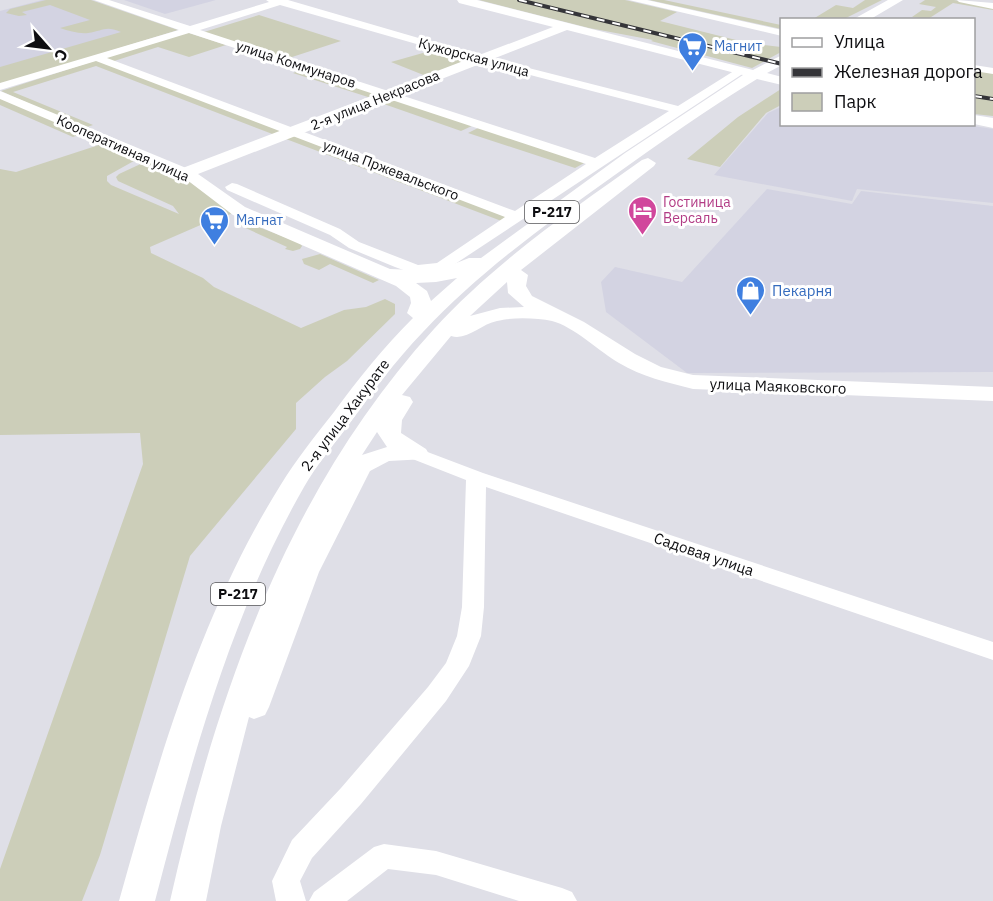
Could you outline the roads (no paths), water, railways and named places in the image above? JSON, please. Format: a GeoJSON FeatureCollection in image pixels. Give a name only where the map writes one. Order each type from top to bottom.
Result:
{"type":"FeatureCollection","features":[{"type":"Feature","properties":{"kind":"main road"},"geometry":{"type":"LineString","coordinates":[[463,0],[746,73],[777,78]]}},
{"type":"Feature","properties":{"kind":"main road"},"geometry":{"type":"LineString","coordinates":[[862,18],[897,0]]}},
{"type":"Feature","properties":{"kind":"main road"},"geometry":{"type":"LineString","coordinates":[[880,18],[911,0]]}},
{"type":"Feature","properties":{"kind":"main road","name":"2-я улица Некрасова"},"geometry":{"type":"LineString","coordinates":[[186,173],[564,27]]}},
{"type":"Feature","properties":{"kind":"main road","name":"2-я улица Хакурате"},"geometry":{"type":"LineString","coordinates":[[188,901],[202,823],[250,667],[284,579],[315,514],[432,328],[482,267],[539,222],[746,73],[780,60]]}},
{"type":"Feature","properties":{"kind":"main road","name":"2-я улица Хакурате"},"geometry":{"type":"LineString","coordinates":[[137,901],[176,758],[206,671],[249,568],[292,486],[364,387],[432,328],[643,167],[777,78]]}},
{"type":"Feature","properties":{"kind":"main road"},"geometry":{"type":"LineString","coordinates":[[975,120],[993,123]]}},
{"type":"Feature","properties":{"kind":"main road","name":"Кооперативная улица"},"geometry":{"type":"LineString","coordinates":[[186,173],[239,211],[386,273]]}},
{"type":"Feature","properties":{"kind":"main road"},"geometry":{"type":"LineString","coordinates":[[386,273],[431,278],[456,273],[539,222]]}},
{"type":"Feature","properties":{"kind":"main road"},"geometry":{"type":"LineString","coordinates":[[432,328],[518,275],[543,253],[562,229]]}},
{"type":"Feature","properties":{"kind":"main road"},"geometry":{"type":"LineString","coordinates":[[417,454],[396,443],[388,436],[386,429],[432,328],[474,262]]}},
{"type":"Feature","properties":{"kind":"main road"},"geometry":{"type":"LineString","coordinates":[[386,273],[410,286],[420,295],[432,328]]}},
{"type":"Feature","properties":{"kind":"main road","name":"улица Маяковского"},"geometry":{"type":"LineString","coordinates":[[518,275],[516,286],[518,293],[525,300],[653,372],[693,382],[725,385],[993,394]]}},
{"type":"Feature","properties":{"kind":"main road"},"geometry":{"type":"LineString","coordinates":[[432,328],[500,314],[527,313],[571,324]]}},
{"type":"Feature","properties":{"kind":"main road"},"geometry":{"type":"LineString","coordinates":[[188,901],[238,747],[305,572],[360,466],[389,420]]}},
{"type":"Feature","properties":{"kind":"main road"},"geometry":{"type":"LineString","coordinates":[[360,466],[374,457],[390,452],[417,454]]}},
{"type":"Feature","properties":{"kind":"street","name":"улица Коммунаров"},"geometry":{"type":"LineString","coordinates":[[99,0],[596,163]]}},
{"type":"Feature","properties":{"kind":"street"},"geometry":{"type":"LineString","coordinates":[[634,0],[780,33]]}},
{"type":"Feature","properties":{"kind":"street"},"geometry":{"type":"LineString","coordinates":[[962,0],[993,6]]}},
{"type":"Feature","properties":{"kind":"street"},"geometry":{"type":"LineString","coordinates":[[0,87],[279,1]]}},
{"type":"Feature","properties":{"kind":"street","name":"Кужорская улица"},"geometry":{"type":"LineString","coordinates":[[279,1],[482,59],[679,110]]}},
{"type":"Feature","properties":{"kind":"street","name":"улица Пржевальского"},"geometry":{"type":"LineString","coordinates":[[97,58],[517,217]]}},
{"type":"Feature","properties":{"kind":"street"},"geometry":{"type":"LineString","coordinates":[[975,68],[993,70]]}},
{"type":"Feature","properties":{"kind":"street"},"geometry":{"type":"LineString","coordinates":[[232,187],[335,232],[354,245],[417,270],[441,267],[679,110],[746,73]]}},
{"type":"Feature","properties":{"kind":"street","name":"Кооперативная улица"},"geometry":{"type":"LineString","coordinates":[[0,95],[186,173]]}},
{"type":"Feature","properties":{"kind":"street","name":"Садовая улица"},"geometry":{"type":"LineString","coordinates":[[417,454],[476,477],[993,651]]}},
{"type":"Feature","properties":{"kind":"street"},"geometry":{"type":"LineString","coordinates":[[291,901],[286,881],[302,849],[351,796],[437,694],[457,666],[469,636],[473,607],[476,477]]}},
{"type":"Feature","properties":{"kind":"street"},"geometry":{"type":"LineString","coordinates":[[324,901],[384,856],[436,863],[562,901]]}},
{"type":"Feature","properties":{"kind":"railway"},"geometry":{"type":"LineString","coordinates":[[519,0],[780,64]]}},
{"type":"Feature","properties":{"kind":"railway"},"geometry":{"type":"LineString","coordinates":[[975,96],[993,99]]}},
{"type":"Feature","properties":{"kind":"place","name":"Магнит"},"geometry":{"type":"Point","coordinates":[693,72]}},
{"type":"Feature","properties":{"kind":"place","name":"Гостиница Версаль"},"geometry":{"type":"Point","coordinates":[642,236]}},
{"type":"Feature","properties":{"kind":"place","name":"Магнат"},"geometry":{"type":"Point","coordinates":[215,246]}},
{"type":"Feature","properties":{"kind":"place","name":"Пекарня"},"geometry":{"type":"Point","coordinates":[751,316]}}]}
